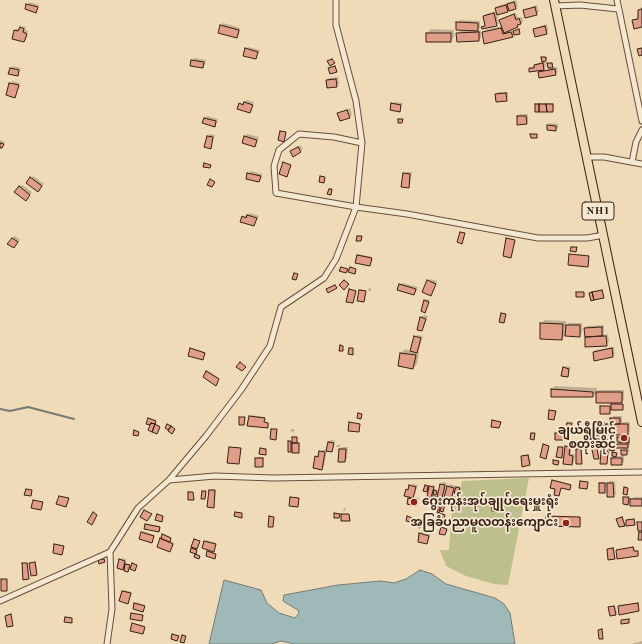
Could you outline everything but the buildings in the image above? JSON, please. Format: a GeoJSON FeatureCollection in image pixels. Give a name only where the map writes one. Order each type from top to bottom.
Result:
{"type":"FeatureCollection","features":[{"type":"Feature","properties":{"kind":"highway","name":"NH1"},"geometry":{"type":"LineString","coordinates":[[554,3],[604,235],[642,422]]}},
{"type":"Feature","properties":{"kind":"street"},"geometry":{"type":"LineString","coordinates":[[0,601],[110,552],[138,508],[169,480],[206,436],[241,390],[270,346],[281,307],[324,278],[336,259],[356,207],[362,143],[356,101],[336,25],[336,0]]}},
{"type":"Feature","properties":{"kind":"street"},"geometry":{"type":"LineString","coordinates":[[617,0],[642,121]]}},
{"type":"Feature","properties":{"kind":"street"},"geometry":{"type":"LineString","coordinates":[[554,3],[618,9]]}},
{"type":"Feature","properties":{"kind":"street"},"geometry":{"type":"LineString","coordinates":[[632,162],[636,142],[642,130]]}},
{"type":"Feature","properties":{"kind":"street"},"geometry":{"type":"LineString","coordinates":[[362,143],[334,137],[299,134],[279,150],[274,166],[276,193],[407,214],[538,238],[587,238],[604,235]]}},
{"type":"Feature","properties":{"kind":"street"},"geometry":{"type":"LineString","coordinates":[[586,157],[604,157],[642,164]]}},
{"type":"Feature","properties":{"kind":"street"},"geometry":{"type":"LineString","coordinates":[[169,480],[215,476],[304,478],[642,472]]}},
{"type":"Feature","properties":{"kind":"street"},"geometry":{"type":"LineString","coordinates":[[107,644],[112,609],[110,552]]}},
{"type":"Feature","properties":{"kind":"green space"},"geometry":{"type":"Polygon","coordinates":[[[529,478],[508,585],[494,584],[466,576],[446,566],[440,550],[449,550],[453,496],[459,495],[462,481],[529,478]]]}},
{"type":"Feature","properties":{"kind":"water"},"geometry":{"type":"Polygon","coordinates":[[[420,570],[432,574],[446,584],[495,598],[504,604],[510,613],[515,644],[295,644],[281,641],[271,644],[209,644],[224,580],[261,590],[267,603],[279,613],[295,618],[299,613],[298,610],[283,601],[284,595],[338,585],[381,581],[394,583],[406,579],[420,570]]]}},
{"type":"Feature","properties":{"kind":"waterway"},"geometry":{"type":"LineString","coordinates":[[0,409],[10,411],[28,407],[74,419]]}},
{"type":"Feature","properties":{"kind":"place","name":"ချယ်ရီမြိုင် စတိုးဆိုင်"},"geometry":{"type":"Point","coordinates":[624,438]}},
{"type":"Feature","properties":{"kind":"place","name":"ဂွေးကုန်းအုပ်ချုပ်ရေးမှူးရုံး"},"geometry":{"type":"Point","coordinates":[414,502]}},
{"type":"Feature","properties":{"kind":"place","name":"အခြခံပညာမူလတန်းကျောင်း"},"geometry":{"type":"Point","coordinates":[566,523]}}]}
